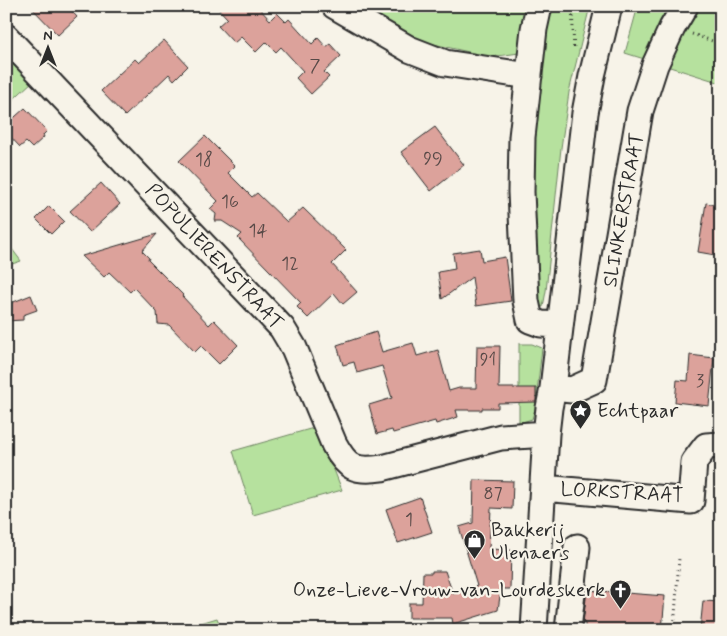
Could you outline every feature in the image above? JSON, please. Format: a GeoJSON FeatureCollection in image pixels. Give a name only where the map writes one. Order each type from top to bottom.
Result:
{"type":"FeatureCollection","features":[{"type":"Feature","properties":{"kind":"street"},"geometry":{"type":"LineString","coordinates":[[335,6],[418,53],[445,62],[529,76]]}},
{"type":"Feature","properties":{"kind":"street"},"geometry":{"type":"LineString","coordinates":[[539,6],[534,29],[522,137],[521,192],[526,301],[530,320],[541,324],[560,325]]}},
{"type":"Feature","properties":{"kind":"street"},"geometry":{"type":"LineString","coordinates":[[534,630],[542,488],[549,408],[553,388],[585,113],[609,6]]}},
{"type":"Feature","properties":{"kind":"street","name":"SLINKERSTRAAT"},"geometry":{"type":"LineString","coordinates":[[553,388],[572,390],[594,380],[640,111],[655,65],[672,28],[685,6]]}},
{"type":"Feature","properties":{"kind":"street","name":"POPULIERENSTRAAT"},"geometry":{"type":"LineString","coordinates":[[6,37],[282,328],[294,348],[334,444],[341,457],[351,466],[364,470],[382,468],[501,437],[546,434]]}},
{"type":"Feature","properties":{"kind":"street","name":"LORKSTRAAT"},"geometry":{"type":"LineString","coordinates":[[542,488],[691,502],[694,462],[706,446],[721,444]]}},
{"type":"Feature","properties":{"kind":"street"},"geometry":{"type":"LineString","coordinates":[[568,630],[577,547]]}},
{"type":"Feature","properties":{"kind":"path"},"geometry":{"type":"LineString","coordinates":[[572,6],[573,18],[580,6]]}},
{"type":"Feature","properties":{"kind":"path"},"geometry":{"type":"LineString","coordinates":[[672,28],[721,44]]}},
{"type":"Feature","properties":{"kind":"path"},"geometry":{"type":"LineString","coordinates":[[674,630],[679,558]]}},
{"type":"Feature","properties":{"kind":"green space"},"geometry":{"type":"Polygon","coordinates":[[[352,6],[590,6],[569,92],[543,307],[538,306],[527,140],[540,50],[491,57],[411,39],[352,6]]]}},
{"type":"Feature","properties":{"kind":"green space"},"geometry":{"type":"Polygon","coordinates":[[[638,6],[721,6],[721,83],[625,53],[638,6]]]}},
{"type":"Feature","properties":{"kind":"green space"},"geometry":{"type":"Polygon","coordinates":[[[6,52],[33,81],[6,106],[6,52]]]}},
{"type":"Feature","properties":{"kind":"green space"},"geometry":{"type":"Polygon","coordinates":[[[6,241],[21,261],[6,266],[6,241]]]}},
{"type":"Feature","properties":{"kind":"green space"},"geometry":{"type":"Polygon","coordinates":[[[519,344],[532,344],[542,348],[535,409],[532,419],[519,423],[519,344]]]}},
{"type":"Feature","properties":{"kind":"green space"},"geometry":{"type":"Polygon","coordinates":[[[317,427],[342,490],[253,515],[233,451],[317,427]]]}},
{"type":"Feature","properties":{"kind":"green space"},"geometry":{"type":"Polygon","coordinates":[[[217,618],[222,630],[178,630],[217,618]]]}},
{"type":"Feature","properties":{"kind":"building"},"geometry":{"type":"Polygon","coordinates":[[[30,6],[67,6],[77,17],[58,35],[30,6]]]}},
{"type":"Feature","properties":{"kind":"building"},"geometry":{"type":"Polygon","coordinates":[[[216,6],[257,6],[270,20],[277,13],[286,22],[289,19],[312,44],[318,38],[326,47],[330,44],[341,56],[324,72],[329,77],[311,94],[296,78],[303,71],[281,47],[276,52],[266,42],[256,52],[241,37],[234,43],[218,26],[227,18],[216,6]]]}},
{"type":"Feature","properties":{"kind":"building"},"geometry":{"type":"Polygon","coordinates":[[[164,40],[188,66],[174,80],[169,74],[125,116],[101,91],[135,59],[139,63],[164,40]]]}},
{"type":"Feature","properties":{"kind":"building"},"geometry":{"type":"Polygon","coordinates":[[[25,108],[47,131],[43,135],[44,137],[32,148],[26,142],[20,147],[6,132],[6,125],[25,108]]]}},
{"type":"Feature","properties":{"kind":"building"},"geometry":{"type":"Polygon","coordinates":[[[435,127],[464,165],[431,191],[401,152],[435,127]]]}},
{"type":"Feature","properties":{"kind":"building"},"geometry":{"type":"Polygon","coordinates":[[[205,136],[235,166],[228,173],[252,197],[257,193],[287,222],[303,208],[346,250],[332,264],[357,292],[343,304],[334,293],[308,318],[297,307],[301,303],[238,238],[242,234],[222,221],[215,221],[216,214],[210,209],[218,201],[179,161],[205,136]]]}},
{"type":"Feature","properties":{"kind":"building"},"geometry":{"type":"Polygon","coordinates":[[[101,183],[120,204],[90,232],[70,211],[101,183]]]}},
{"type":"Feature","properties":{"kind":"building"},"geometry":{"type":"Polygon","coordinates":[[[706,203],[721,206],[721,256],[698,252],[706,203]]]}},
{"type":"Feature","properties":{"kind":"building"},"geometry":{"type":"Polygon","coordinates":[[[49,206],[64,221],[51,234],[36,219],[49,206]]]}},
{"type":"Feature","properties":{"kind":"building"},"geometry":{"type":"Polygon","coordinates":[[[157,234],[142,251],[149,258],[148,260],[183,295],[209,325],[214,320],[238,345],[219,364],[201,346],[195,352],[169,325],[158,324],[157,312],[134,288],[130,292],[109,272],[104,277],[82,256],[157,234]]]}},
{"type":"Feature","properties":{"kind":"building"},"geometry":{"type":"Polygon","coordinates":[[[480,249],[482,261],[505,257],[511,301],[476,306],[472,277],[442,299],[438,272],[455,269],[453,253],[480,249]]]}},
{"type":"Feature","properties":{"kind":"building"},"geometry":{"type":"Polygon","coordinates":[[[31,295],[37,310],[23,315],[23,320],[6,321],[6,305],[31,295]]]}},
{"type":"Feature","properties":{"kind":"building"},"geometry":{"type":"Polygon","coordinates":[[[376,332],[382,352],[413,343],[417,356],[438,350],[449,391],[459,388],[476,388],[477,346],[500,346],[499,388],[536,388],[536,402],[498,403],[498,408],[456,410],[458,417],[436,424],[435,421],[393,433],[392,430],[377,434],[369,405],[392,398],[382,366],[357,373],[354,362],[343,365],[337,345],[376,332]]]}},
{"type":"Feature","properties":{"kind":"building"},"geometry":{"type":"Polygon","coordinates":[[[690,355],[714,358],[709,406],[675,402],[677,380],[688,381],[690,355]]]}},
{"type":"Feature","properties":{"kind":"building"},"geometry":{"type":"Polygon","coordinates":[[[474,480],[513,481],[512,509],[491,508],[489,549],[511,550],[510,589],[501,589],[498,610],[453,624],[452,618],[409,618],[409,603],[422,603],[423,573],[445,571],[453,594],[477,586],[459,527],[473,523],[474,480]]]}},
{"type":"Feature","properties":{"kind":"building"},"geometry":{"type":"Polygon","coordinates":[[[420,497],[432,532],[398,543],[386,509],[420,497]]]}},
{"type":"Feature","properties":{"kind":"building","name":"Onze-Lieve-Vrouw-van-Lourdeskerk"},"geometry":{"type":"Polygon","coordinates":[[[587,590],[665,596],[662,630],[585,630],[585,623],[583,623],[587,590]]]}},
{"type":"Feature","properties":{"kind":"building"},"geometry":{"type":"Polygon","coordinates":[[[703,601],[721,602],[721,630],[700,630],[703,601]]]}},
{"type":"Feature","properties":{"kind":"place","name":"Echtpaar"},"geometry":{"type":"Point","coordinates":[581,430]}},
{"type":"Feature","properties":{"kind":"place","name":"Bakkerij Ulenaers"},"geometry":{"type":"Point","coordinates":[475,560]}},
{"type":"Feature","properties":{"kind":"place","name":"Onze-Lieve-Vrouw-van-Lourdeskerk"},"geometry":{"type":"Point","coordinates":[621,609]}}]}
